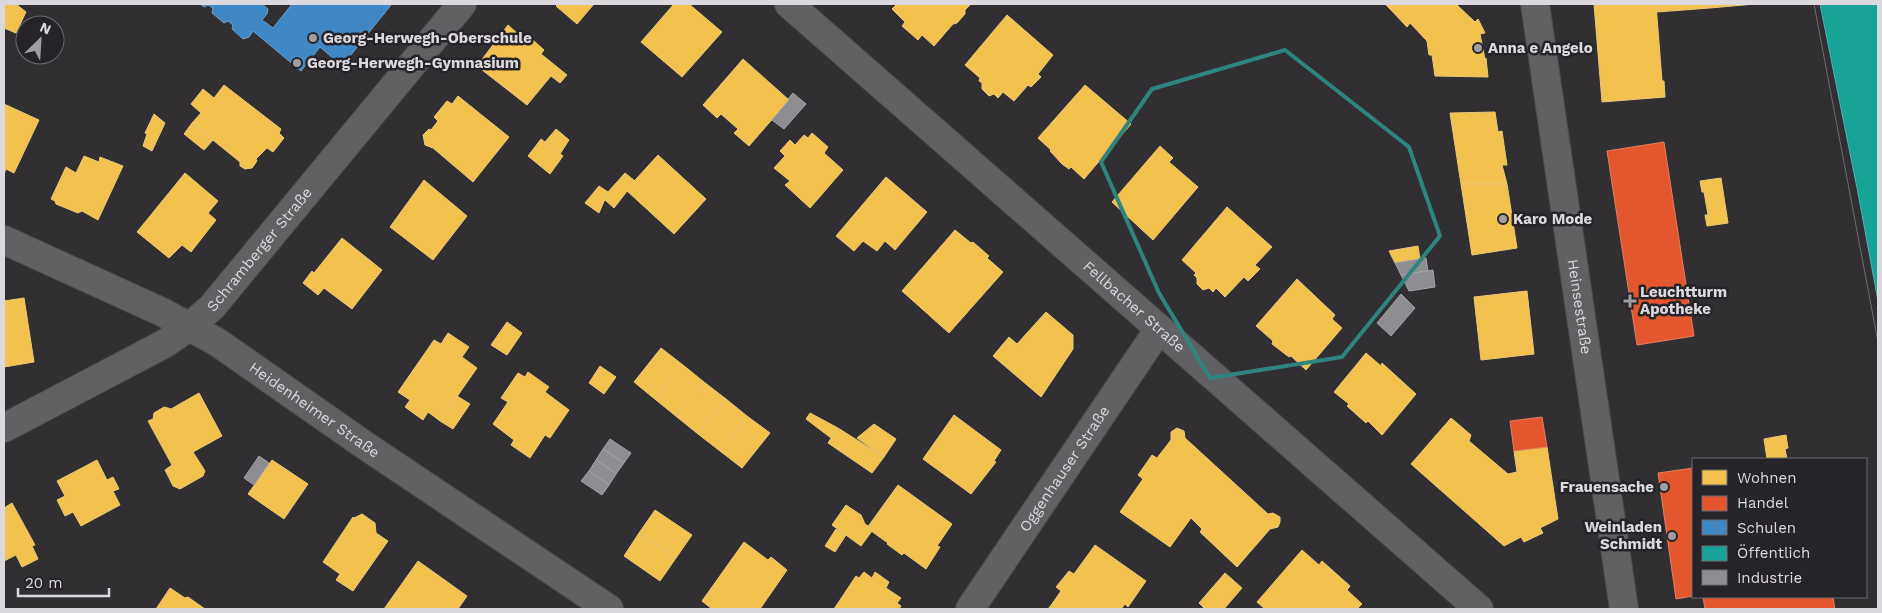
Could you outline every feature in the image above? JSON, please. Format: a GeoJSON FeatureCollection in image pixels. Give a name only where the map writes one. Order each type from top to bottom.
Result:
{"type":"FeatureCollection","features":[{"type":"Feature","properties":{"kind":"street","name":"Schramberger Straße"},"geometry":{"type":"LineString","coordinates":[[4,428],[164,344],[189,327],[212,307],[462,4]]}},
{"type":"Feature","properties":{"kind":"street","name":"Fellbacher Straße"},"geometry":{"type":"LineString","coordinates":[[788,4],[1479,609]]}},
{"type":"Feature","properties":{"kind":"street","name":"Heinsestraße"},"geometry":{"type":"LineString","coordinates":[[1535,4],[1624,609]]}},
{"type":"Feature","properties":{"kind":"street","name":"Heidenheimer Straße"},"geometry":{"type":"LineString","coordinates":[[4,240],[162,312],[217,342],[363,444],[609,609]]}},
{"type":"Feature","properties":{"kind":"street","name":"Oggenhauser Straße"},"geometry":{"type":"LineString","coordinates":[[970,609],[1159,329]]}},
{"type":"Feature","properties":{"kind":"highlighted area"},"geometry":{"type":"Polygon","coordinates":[[[1285,50],[1409,147],[1440,236],[1342,357],[1210,378],[1159,293],[1101,162],[1152,89],[1285,50]]]}},
{"type":"Feature","properties":{"kind":"building: Wohnen"},"geometry":{"type":"Polygon","coordinates":[[[4,4],[16,4],[26,12],[25,15],[15,15],[15,33],[4,28],[4,4]]]}},
{"type":"Feature","properties":{"kind":"building: Wohnen"},"geometry":{"type":"Polygon","coordinates":[[[558,4],[594,4],[577,24],[556,6],[558,4]]]}},
{"type":"Feature","properties":{"kind":"building: Wohnen"},"geometry":{"type":"Polygon","coordinates":[[[674,4],[689,4],[722,32],[682,77],[641,42],[674,4]]]}},
{"type":"Feature","properties":{"kind":"building: Wohnen"},"geometry":{"type":"Polygon","coordinates":[[[897,4],[971,4],[965,10],[965,14],[957,23],[953,24],[934,46],[922,35],[918,40],[902,26],[905,22],[892,9],[897,4]]]}},
{"type":"Feature","properties":{"kind":"building: Wohnen"},"geometry":{"type":"Polygon","coordinates":[[[1385,4],[1396,4],[1390,9],[1385,4]]]}},
{"type":"Feature","properties":{"kind":"building: Wohnen"},"geometry":{"type":"Polygon","coordinates":[[[1396,4],[1456,4],[1475,22],[1478,19],[1485,33],[1480,34],[1486,58],[1488,77],[1435,76],[1432,55],[1429,55],[1427,41],[1410,23],[1407,27],[1390,9],[1396,4]]]}},
{"type":"Feature","properties":{"kind":"building: Wohnen"},"geometry":{"type":"Polygon","coordinates":[[[1594,4],[1656,4],[1665,97],[1602,102],[1594,4]]]}},
{"type":"Feature","properties":{"kind":"building: Wohnen"},"geometry":{"type":"Polygon","coordinates":[[[1656,4],[1710,4],[1710,8],[1657,12],[1656,4]]]}},
{"type":"Feature","properties":{"kind":"building: Wohnen"},"geometry":{"type":"Polygon","coordinates":[[[1710,4],[1755,4],[1710,8],[1710,4]]]}},
{"type":"Feature","properties":{"kind":"building: Wohnen"},"geometry":{"type":"Polygon","coordinates":[[[1007,15],[1053,55],[1038,74],[1041,77],[1031,87],[1028,85],[1014,101],[1003,92],[998,98],[994,94],[989,96],[982,89],[982,83],[979,81],[980,78],[965,65],[1007,15]]]}},
{"type":"Feature","properties":{"kind":"building: Wohnen"},"geometry":{"type":"Polygon","coordinates":[[[508,25],[530,45],[533,40],[544,50],[541,54],[567,75],[560,83],[551,76],[527,105],[477,66],[508,25]]]}},
{"type":"Feature","properties":{"kind":"building: Wohnen"},"geometry":{"type":"Polygon","coordinates":[[[743,59],[789,100],[749,146],[734,133],[738,129],[721,114],[717,118],[703,105],[743,59]]]}},
{"type":"Feature","properties":{"kind":"building: Wohnen"},"geometry":{"type":"Polygon","coordinates":[[[224,85],[281,129],[279,133],[284,138],[273,152],[267,148],[256,159],[257,161],[252,168],[245,169],[240,166],[240,162],[192,123],[201,113],[191,104],[203,89],[214,98],[224,85]]]}},
{"type":"Feature","properties":{"kind":"building: Wohnen"},"geometry":{"type":"Polygon","coordinates":[[[1085,85],[1131,124],[1084,179],[1071,167],[1069,169],[1062,164],[1038,138],[1085,85]]]}},
{"type":"Feature","properties":{"kind":"building: Wohnen"},"geometry":{"type":"Polygon","coordinates":[[[458,96],[509,137],[473,182],[433,148],[425,145],[423,135],[429,129],[431,130],[438,121],[434,117],[447,101],[452,104],[458,96]]]}},
{"type":"Feature","properties":{"kind":"building: Wohnen"},"geometry":{"type":"Polygon","coordinates":[[[4,104],[39,120],[14,173],[6,169],[4,174],[4,104]]]}},
{"type":"Feature","properties":{"kind":"building: Wohnen"},"geometry":{"type":"Polygon","coordinates":[[[1495,112],[1498,132],[1502,131],[1507,165],[1502,165],[1507,184],[1461,184],[1450,113],[1495,112]]]}},
{"type":"Feature","properties":{"kind":"building: Wohnen"},"geometry":{"type":"Polygon","coordinates":[[[154,114],[165,123],[152,151],[143,146],[147,134],[145,133],[154,114]]]}},
{"type":"Feature","properties":{"kind":"building: Wohnen"},"geometry":{"type":"Polygon","coordinates":[[[192,123],[213,140],[204,150],[184,134],[192,123]]]}},
{"type":"Feature","properties":{"kind":"building: Wohnen"},"geometry":{"type":"Polygon","coordinates":[[[556,129],[569,140],[560,154],[545,142],[556,129]]]}},
{"type":"Feature","properties":{"kind":"building: Wohnen"},"geometry":{"type":"Polygon","coordinates":[[[812,133],[828,147],[824,153],[843,170],[810,208],[785,185],[790,181],[774,168],[785,156],[780,151],[790,140],[795,145],[804,135],[808,138],[812,133]]]}},
{"type":"Feature","properties":{"kind":"building: Wohnen"},"geometry":{"type":"Polygon","coordinates":[[[541,139],[563,156],[550,174],[528,156],[541,139]]]}},
{"type":"Feature","properties":{"kind":"building: Wohnen"},"geometry":{"type":"Polygon","coordinates":[[[1160,146],[1173,158],[1169,162],[1198,187],[1153,240],[1112,202],[1160,146]]]}},
{"type":"Feature","properties":{"kind":"building: Wohnen"},"geometry":{"type":"Polygon","coordinates":[[[658,155],[706,199],[674,234],[626,190],[658,155]]]}},
{"type":"Feature","properties":{"kind":"building: Wohnen"},"geometry":{"type":"Polygon","coordinates":[[[84,156],[99,162],[100,157],[123,166],[98,220],[82,211],[78,213],[56,204],[51,199],[66,167],[76,173],[84,156]]]}},
{"type":"Feature","properties":{"kind":"building: Wohnen"},"geometry":{"type":"Polygon","coordinates":[[[185,173],[218,201],[208,213],[216,220],[191,252],[182,245],[169,258],[137,232],[185,173]]]}},
{"type":"Feature","properties":{"kind":"building: Wohnen"},"geometry":{"type":"Polygon","coordinates":[[[625,173],[635,181],[614,208],[605,200],[608,192],[625,173]]]}},
{"type":"Feature","properties":{"kind":"building: Wohnen"},"geometry":{"type":"Polygon","coordinates":[[[886,177],[927,212],[895,250],[885,241],[877,251],[863,241],[854,251],[836,236],[886,177]]]}},
{"type":"Feature","properties":{"kind":"building: Wohnen"},"geometry":{"type":"Polygon","coordinates":[[[1721,178],[1728,223],[1707,226],[1705,215],[1708,215],[1700,181],[1721,178]]]}},
{"type":"Feature","properties":{"kind":"building: Wohnen"},"geometry":{"type":"Polygon","coordinates":[[[424,180],[467,216],[433,260],[390,227],[424,180]]]}},
{"type":"Feature","properties":{"kind":"building: Wohnen"},"geometry":{"type":"Polygon","coordinates":[[[1461,184],[1507,184],[1517,248],[1472,255],[1461,184]]]}},
{"type":"Feature","properties":{"kind":"building: Wohnen"},"geometry":{"type":"Polygon","coordinates":[[[599,186],[608,192],[599,213],[585,203],[599,186]]]}},
{"type":"Feature","properties":{"kind":"building: Wohnen"},"geometry":{"type":"Polygon","coordinates":[[[1227,207],[1272,247],[1255,265],[1260,269],[1248,281],[1244,277],[1225,297],[1216,288],[1213,292],[1209,288],[1203,290],[1197,284],[1197,278],[1194,275],[1196,273],[1182,260],[1227,207]]]}},
{"type":"Feature","properties":{"kind":"building: Wohnen"},"geometry":{"type":"Polygon","coordinates":[[[955,230],[989,256],[987,258],[1003,272],[949,333],[902,291],[955,230]]]}},
{"type":"Feature","properties":{"kind":"building: Wohnen"},"geometry":{"type":"Polygon","coordinates":[[[342,238],[382,270],[352,309],[324,288],[318,295],[303,283],[312,271],[314,273],[342,238]]]}},
{"type":"Feature","properties":{"kind":"building: Wohnen"},"geometry":{"type":"Polygon","coordinates":[[[1418,246],[1420,259],[1395,263],[1389,251],[1418,246]]]}},
{"type":"Feature","properties":{"kind":"building: Wohnen"},"geometry":{"type":"Polygon","coordinates":[[[1297,279],[1335,315],[1332,319],[1342,328],[1306,370],[1291,356],[1289,357],[1272,344],[1273,341],[1256,326],[1297,279]]]}},
{"type":"Feature","properties":{"kind":"building: Wohnen"},"geometry":{"type":"Polygon","coordinates":[[[1527,291],[1534,354],[1481,360],[1474,297],[1527,291]]]}},
{"type":"Feature","properties":{"kind":"building: Wohnen"},"geometry":{"type":"Polygon","coordinates":[[[24,298],[34,362],[4,367],[4,301],[24,298]]]}},
{"type":"Feature","properties":{"kind":"building: Wohnen"},"geometry":{"type":"Polygon","coordinates":[[[1046,312],[1073,335],[1073,349],[1041,397],[993,356],[1009,337],[1017,344],[1046,312]]]}},
{"type":"Feature","properties":{"kind":"building: Wohnen"},"geometry":{"type":"Polygon","coordinates":[[[507,322],[522,333],[507,355],[491,345],[507,322]]]}},
{"type":"Feature","properties":{"kind":"building: Wohnen"},"geometry":{"type":"Polygon","coordinates":[[[448,333],[469,347],[462,357],[477,368],[440,421],[428,412],[423,420],[405,407],[410,400],[398,392],[434,340],[441,344],[448,333]]]}},
{"type":"Feature","properties":{"kind":"building: Wohnen"},"geometry":{"type":"Polygon","coordinates":[[[661,348],[683,365],[656,400],[634,382],[661,348]]]}},
{"type":"Feature","properties":{"kind":"building: Wohnen"},"geometry":{"type":"Polygon","coordinates":[[[1366,353],[1381,366],[1382,363],[1416,394],[1382,435],[1368,421],[1366,423],[1347,406],[1349,404],[1334,392],[1366,353]]]}},
{"type":"Feature","properties":{"kind":"building: Wohnen"},"geometry":{"type":"Polygon","coordinates":[[[683,365],[704,382],[677,417],[656,400],[683,365]]]}},
{"type":"Feature","properties":{"kind":"building: Wohnen"},"geometry":{"type":"Polygon","coordinates":[[[600,366],[616,377],[604,394],[589,383],[600,366]]]}},
{"type":"Feature","properties":{"kind":"building: Wohnen"},"geometry":{"type":"Polygon","coordinates":[[[528,372],[549,387],[545,392],[569,410],[550,438],[545,435],[530,458],[511,445],[514,440],[493,424],[508,402],[501,398],[518,373],[525,377],[528,372]]]}},
{"type":"Feature","properties":{"kind":"building: Wohnen"},"geometry":{"type":"Polygon","coordinates":[[[704,382],[726,399],[698,434],[677,417],[704,382]]]}},
{"type":"Feature","properties":{"kind":"building: Wohnen"},"geometry":{"type":"Polygon","coordinates":[[[199,393],[222,436],[193,452],[205,471],[203,476],[180,489],[173,486],[165,470],[172,465],[148,421],[153,419],[154,413],[164,407],[171,409],[199,393]]]}},
{"type":"Feature","properties":{"kind":"building: Wohnen"},"geometry":{"type":"Polygon","coordinates":[[[457,396],[470,404],[453,429],[440,421],[457,396]]]}},
{"type":"Feature","properties":{"kind":"building: Wohnen"},"geometry":{"type":"Polygon","coordinates":[[[726,399],[747,416],[720,451],[698,434],[726,399]]]}},
{"type":"Feature","properties":{"kind":"building: Wohnen"},"geometry":{"type":"Polygon","coordinates":[[[810,413],[838,428],[831,438],[806,419],[810,413]]]}},
{"type":"Feature","properties":{"kind":"building: Wohnen"},"geometry":{"type":"Polygon","coordinates":[[[954,415],[1001,450],[994,461],[996,462],[971,494],[923,459],[954,415]]]}},
{"type":"Feature","properties":{"kind":"building: Wohnen"},"geometry":{"type":"Polygon","coordinates":[[[747,416],[770,433],[742,468],[720,451],[747,416]]]}},
{"type":"Feature","properties":{"kind":"building: Wohnen"},"geometry":{"type":"Polygon","coordinates":[[[1451,418],[1471,435],[1469,441],[1508,474],[1517,472],[1514,451],[1547,447],[1558,519],[1540,528],[1543,533],[1524,542],[1521,537],[1504,546],[1411,464],[1451,418]]]}},
{"type":"Feature","properties":{"kind":"building: Wohnen"},"geometry":{"type":"Polygon","coordinates":[[[874,424],[896,439],[884,457],[857,438],[874,424]]]}},
{"type":"Feature","properties":{"kind":"building: Wohnen"},"geometry":{"type":"Polygon","coordinates":[[[838,428],[884,457],[872,473],[828,443],[838,428]]]}},
{"type":"Feature","properties":{"kind":"building: Wohnen"},"geometry":{"type":"Polygon","coordinates":[[[1177,428],[1184,431],[1185,438],[1268,514],[1273,513],[1280,517],[1278,527],[1270,529],[1237,567],[1200,532],[1202,529],[1191,518],[1170,547],[1120,512],[1143,479],[1138,475],[1152,455],[1157,458],[1171,440],[1171,432],[1177,428]]]}},
{"type":"Feature","properties":{"kind":"building: Wohnen"},"geometry":{"type":"Polygon","coordinates":[[[1786,435],[1788,448],[1785,449],[1787,458],[1767,458],[1764,439],[1786,435]]]}},
{"type":"Feature","properties":{"kind":"building: Wohnen"},"geometry":{"type":"Polygon","coordinates":[[[97,460],[107,480],[113,477],[119,489],[113,491],[120,505],[81,526],[73,512],[65,516],[57,500],[65,496],[57,481],[97,460]]]}},
{"type":"Feature","properties":{"kind":"building: Wohnen"},"geometry":{"type":"Polygon","coordinates":[[[272,460],[308,484],[284,519],[248,494],[272,460]]]}},
{"type":"Feature","properties":{"kind":"building: Wohnen"},"geometry":{"type":"Polygon","coordinates":[[[898,485],[952,524],[937,546],[940,547],[926,569],[904,553],[902,555],[867,528],[898,485]]]}},
{"type":"Feature","properties":{"kind":"building: Wohnen"},"geometry":{"type":"Polygon","coordinates":[[[12,503],[35,545],[32,546],[38,559],[22,567],[16,555],[4,561],[4,508],[12,503]]]}},
{"type":"Feature","properties":{"kind":"building: Wohnen"},"geometry":{"type":"Polygon","coordinates":[[[846,505],[861,515],[868,526],[867,528],[872,531],[861,546],[832,525],[846,505]]]}},
{"type":"Feature","properties":{"kind":"building: Wohnen"},"geometry":{"type":"Polygon","coordinates":[[[655,510],[692,535],[676,558],[639,533],[655,510]]]}},
{"type":"Feature","properties":{"kind":"building: Wohnen"},"geometry":{"type":"Polygon","coordinates":[[[362,514],[375,523],[376,533],[388,541],[353,591],[336,580],[340,574],[323,562],[353,517],[362,514]]]}},
{"type":"Feature","properties":{"kind":"building: Wohnen"},"geometry":{"type":"Polygon","coordinates":[[[836,529],[846,535],[835,552],[825,546],[836,529]]]}},
{"type":"Feature","properties":{"kind":"building: Wohnen"},"geometry":{"type":"Polygon","coordinates":[[[639,533],[676,558],[660,581],[624,556],[639,533]]]}},
{"type":"Feature","properties":{"kind":"building: Wohnen"},"geometry":{"type":"Polygon","coordinates":[[[744,542],[768,560],[771,557],[787,570],[760,609],[712,609],[702,601],[744,542]]]}},
{"type":"Feature","properties":{"kind":"building: Wohnen"},"geometry":{"type":"Polygon","coordinates":[[[1095,545],[1146,581],[1128,607],[1125,604],[1121,609],[1060,609],[1052,604],[1061,591],[1056,587],[1069,571],[1074,574],[1095,545]]]}},
{"type":"Feature","properties":{"kind":"building: Wohnen"},"geometry":{"type":"Polygon","coordinates":[[[1302,550],[1319,565],[1322,561],[1350,586],[1347,590],[1362,604],[1357,609],[1265,609],[1257,602],[1302,550]]]}},
{"type":"Feature","properties":{"kind":"building: Wohnen"},"geometry":{"type":"Polygon","coordinates":[[[418,561],[467,596],[458,609],[384,609],[418,561]]]}},
{"type":"Feature","properties":{"kind":"building: Wohnen"},"geometry":{"type":"Polygon","coordinates":[[[864,572],[872,578],[875,572],[889,582],[886,588],[901,598],[897,603],[901,606],[899,609],[834,609],[856,576],[859,578],[864,572]]]}},
{"type":"Feature","properties":{"kind":"building: Wohnen"},"geometry":{"type":"Polygon","coordinates":[[[1225,573],[1242,588],[1224,609],[1205,609],[1199,603],[1225,573]]]}},
{"type":"Feature","properties":{"kind":"building: Wohnen"},"geometry":{"type":"Polygon","coordinates":[[[170,588],[185,598],[188,597],[205,609],[156,609],[170,588]]]}},
{"type":"Feature","properties":{"kind":"building: Wohnen"},"geometry":{"type":"Polygon","coordinates":[[[1052,604],[1060,609],[1048,609],[1052,604]]]}},
{"type":"Feature","properties":{"kind":"building: Handel"},"geometry":{"type":"Polygon","coordinates":[[[1664,142],[1694,336],[1637,345],[1607,151],[1664,142]]]}},
{"type":"Feature","properties":{"kind":"building: Handel"},"geometry":{"type":"Polygon","coordinates":[[[1542,417],[1547,447],[1514,451],[1510,421],[1542,417]]]}},
{"type":"Feature","properties":{"kind":"building: Handel"},"geometry":{"type":"Polygon","coordinates":[[[1692,468],[1692,596],[1676,599],[1658,473],[1692,468]]]}},
{"type":"Feature","properties":{"kind":"building: Handel"},"geometry":{"type":"Polygon","coordinates":[[[1703,598],[1833,598],[1835,609],[1705,609],[1703,598]]]}},
{"type":"Feature","properties":{"kind":"building: Schulen","name":"Georg-Herwegh-Oberschule"},"geometry":{"type":"Polygon","coordinates":[[[200,4],[262,4],[268,9],[267,14],[262,20],[273,28],[292,4],[391,5],[342,66],[320,47],[301,71],[253,31],[249,37],[243,39],[232,29],[233,25],[228,21],[224,23],[212,13],[213,8],[208,5],[204,7],[200,4]]]}},
{"type":"Feature","properties":{"kind":"building: Öffentlich"},"geometry":{"type":"Polygon","coordinates":[[[1820,4],[1878,4],[1878,301],[1858,193],[1820,4]]]}},
{"type":"Feature","properties":{"kind":"building: Industrie"},"geometry":{"type":"Polygon","coordinates":[[[793,93],[806,104],[784,129],[772,120],[793,93]]]}},
{"type":"Feature","properties":{"kind":"building: Industrie"},"geometry":{"type":"Polygon","coordinates":[[[1426,258],[1428,271],[1401,275],[1395,263],[1426,258]]]}},
{"type":"Feature","properties":{"kind":"building: Industrie"},"geometry":{"type":"Polygon","coordinates":[[[1433,270],[1435,287],[1409,291],[1401,275],[1433,270]]]}},
{"type":"Feature","properties":{"kind":"building: Industrie"},"geometry":{"type":"Polygon","coordinates":[[[1401,294],[1415,308],[1391,336],[1377,323],[1401,294]]]}},
{"type":"Feature","properties":{"kind":"building: Industrie"},"geometry":{"type":"Polygon","coordinates":[[[610,439],[631,453],[624,463],[603,449],[610,439]]]}},
{"type":"Feature","properties":{"kind":"building: Industrie"},"geometry":{"type":"Polygon","coordinates":[[[603,449],[624,463],[616,474],[596,460],[603,449]]]}},
{"type":"Feature","properties":{"kind":"building: Industrie"},"geometry":{"type":"Polygon","coordinates":[[[259,456],[269,463],[254,485],[244,478],[259,456]]]}},
{"type":"Feature","properties":{"kind":"building: Industrie"},"geometry":{"type":"Polygon","coordinates":[[[596,460],[616,474],[609,485],[589,471],[596,460]]]}},
{"type":"Feature","properties":{"kind":"building: Industrie"},"geometry":{"type":"Polygon","coordinates":[[[589,471],[609,485],[602,495],[581,481],[589,471]]]}},
{"type":"Feature","properties":{"kind":"tram line"},"geometry":{"type":"LineString","coordinates":[[1814,4],[1878,342]]}},
{"type":"Feature","properties":{"kind":"place","name":"Georg-Herwegh-Oberschule"},"geometry":{"type":"Point","coordinates":[313,38]}},
{"type":"Feature","properties":{"kind":"place","name":"Anna e Angelo"},"geometry":{"type":"Point","coordinates":[1478,48]}},
{"type":"Feature","properties":{"kind":"place","name":"Georg-Herwegh-Gymnasium"},"geometry":{"type":"Point","coordinates":[297,63]}},
{"type":"Feature","properties":{"kind":"place","name":"Karo Mode"},"geometry":{"type":"Point","coordinates":[1503,219]}},
{"type":"Feature","properties":{"kind":"place","name":"Leuchtturm Apotheke"},"geometry":{"type":"Point","coordinates":[1630,301]}},
{"type":"Feature","properties":{"kind":"place","name":"Frauensache"},"geometry":{"type":"Point","coordinates":[1664,487]}},
{"type":"Feature","properties":{"kind":"place","name":"Weinladen Schmidt"},"geometry":{"type":"Point","coordinates":[1672,536]}}]}
